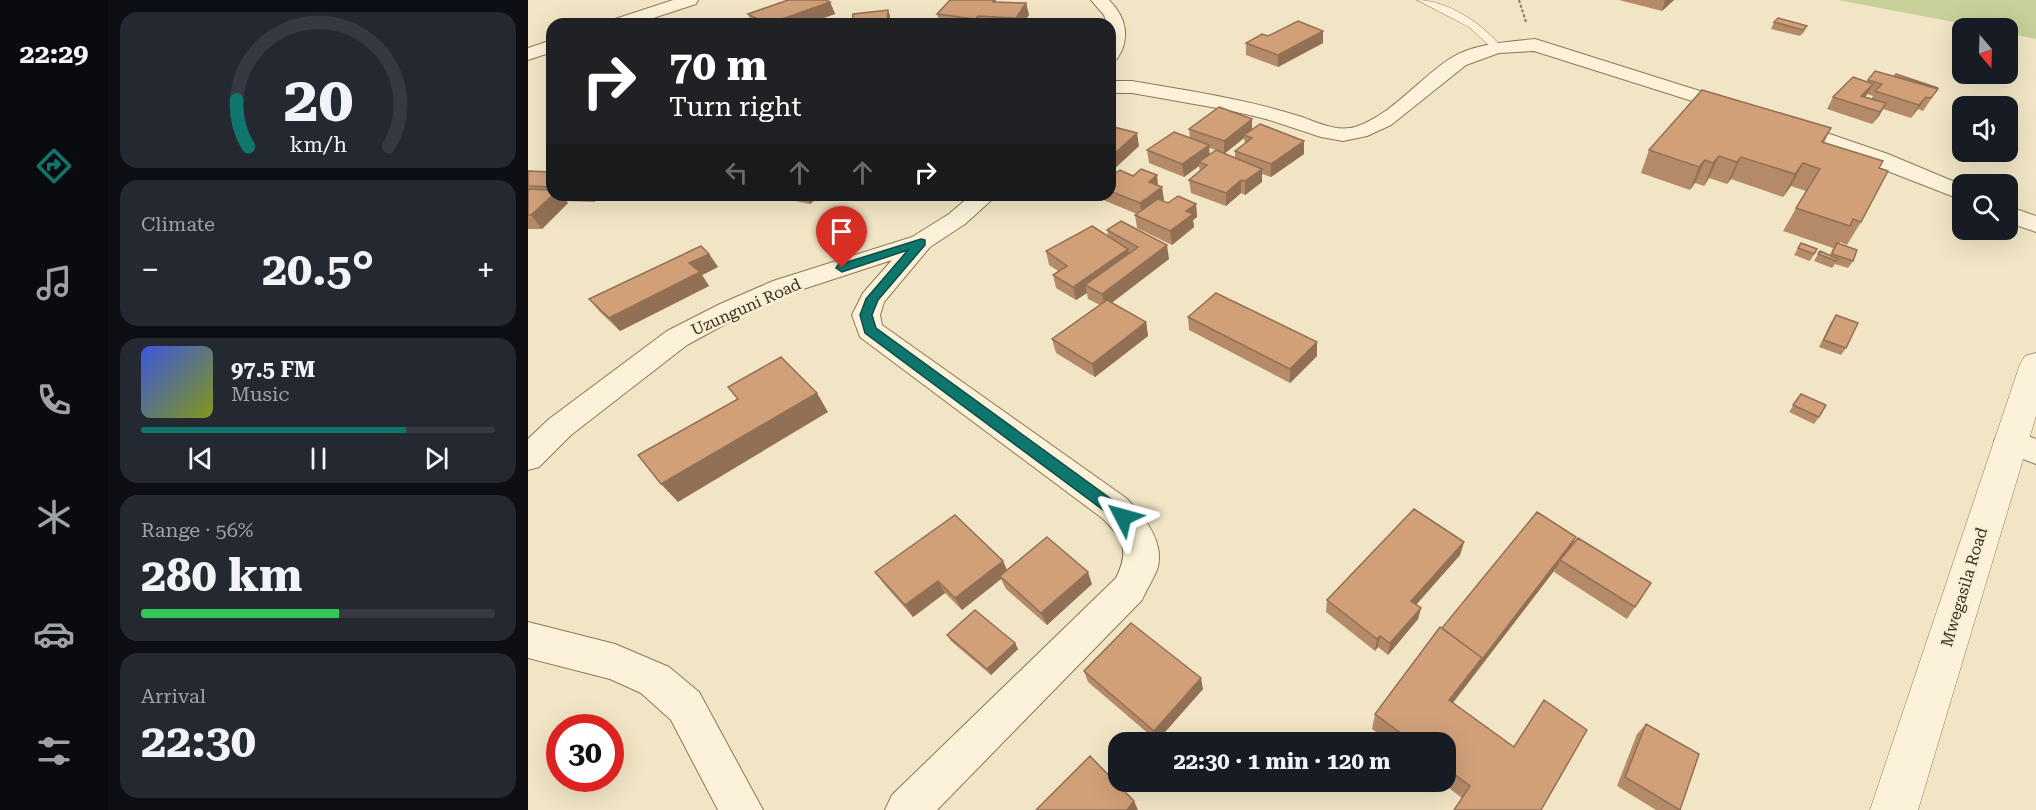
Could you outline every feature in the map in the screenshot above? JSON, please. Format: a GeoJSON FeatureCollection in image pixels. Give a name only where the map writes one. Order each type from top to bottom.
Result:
{"type":"FeatureCollection","features":[{"type":"Feature","properties":{"kind":"street"},"geometry":{"type":"LineString","coordinates":[[636,18],[690,0]]}},
{"type":"Feature","properties":{"kind":"street"},"geometry":{"type":"LineString","coordinates":[[1099,0],[1113,18]]}},
{"type":"Feature","properties":{"kind":"street"},"geometry":{"type":"LineString","coordinates":[[1116,25],[1118,36],[1116,41]]}},
{"type":"Feature","properties":{"kind":"street"},"geometry":{"type":"LineString","coordinates":[[1116,87],[1132,87],[1228,104],[1272,114],[1328,133],[1343,135],[1360,132],[1384,121],[1459,61],[1497,48],[1534,45],[1752,114]]}},
{"type":"Feature","properties":{"kind":"street"},"geometry":{"type":"LineString","coordinates":[[528,54],[546,48]]}},
{"type":"Feature","properties":{"kind":"street"},"geometry":{"type":"LineString","coordinates":[[1774,121],[1880,159],[1952,189]]}},
{"type":"Feature","properties":{"kind":"street","name":"Uzunguni Road"},"geometry":{"type":"LineString","coordinates":[[528,458],[560,427],[677,338],[730,310],[782,287],[921,242],[957,219],[979,201]]}},
{"type":"Feature","properties":{"kind":"street"},"geometry":{"type":"LineString","coordinates":[[2018,218],[2036,225]]}},
{"type":"Feature","properties":{"kind":"street"},"geometry":{"type":"LineString","coordinates":[[907,810],[1129,589],[1141,566],[1140,543],[1133,526],[1114,508],[870,330],[866,315],[872,299],[921,242]]}},
{"type":"Feature","properties":{"kind":"street","name":"Mwegasila Road"},"geometry":{"type":"LineString","coordinates":[[1894,810],[2023,447],[2036,364]]}},
{"type":"Feature","properties":{"kind":"street"},"geometry":{"type":"LineString","coordinates":[[528,640],[615,662],[655,680],[685,706],[741,810]]}},
{"type":"Feature","properties":{"kind":"lane"},"geometry":{"type":"LineString","coordinates":[[1421,0],[1471,23],[1490,38],[1497,48]]}},
{"type":"Feature","properties":{"kind":"green space"},"geometry":{"type":"Polygon","coordinates":[[[1838,0],[2036,0],[2036,39],[2018,35],[2018,18],[1952,18],[1952,22],[1838,0]]]}},
{"type":"Feature","properties":{"kind":"building"},"geometry":{"type":"Polygon","coordinates":[[[788,0],[826,0],[830,2],[785,18],[755,18],[748,14],[788,0]]]}},
{"type":"Feature","properties":{"kind":"building"},"geometry":{"type":"Polygon","coordinates":[[[950,0],[1026,3],[1016,18],[978,16],[967,18],[937,14],[950,0]]]}},
{"type":"Feature","properties":{"kind":"building"},"geometry":{"type":"Polygon","coordinates":[[[888,10],[887,18],[853,18],[853,14],[888,10]]]}},
{"type":"Feature","properties":{"kind":"building"},"geometry":{"type":"Polygon","coordinates":[[[1778,18],[1807,26],[1803,30],[1774,22],[1778,18]]]}},
{"type":"Feature","properties":{"kind":"building"},"geometry":{"type":"Polygon","coordinates":[[[1298,21],[1323,31],[1278,55],[1246,43],[1262,34],[1268,36],[1298,21]]]}},
{"type":"Feature","properties":{"kind":"building"},"geometry":{"type":"Polygon","coordinates":[[[1875,71],[1938,89],[1931,98],[1926,97],[1919,105],[1875,91],[1882,84],[1868,80],[1875,71]]]}},
{"type":"Feature","properties":{"kind":"building"},"geometry":{"type":"Polygon","coordinates":[[[1896,74],[1938,88],[1894,76],[1896,74]]]}},
{"type":"Feature","properties":{"kind":"building"},"geometry":{"type":"Polygon","coordinates":[[[1853,77],[1873,84],[1861,96],[1886,103],[1880,112],[1833,97],[1853,77]]]}},
{"type":"Feature","properties":{"kind":"building"},"geometry":{"type":"Polygon","coordinates":[[[1702,90],[1831,128],[1822,142],[1883,161],[1879,168],[1888,171],[1861,222],[1853,219],[1850,226],[1796,208],[1820,169],[1803,163],[1795,174],[1741,157],[1737,162],[1719,156],[1713,163],[1705,160],[1699,167],[1649,150],[1702,90]]]}},
{"type":"Feature","properties":{"kind":"building"},"geometry":{"type":"Polygon","coordinates":[[[1219,107],[1252,119],[1224,141],[1189,129],[1219,107]]]}},
{"type":"Feature","properties":{"kind":"building"},"geometry":{"type":"Polygon","coordinates":[[[1260,124],[1304,141],[1271,164],[1235,151],[1252,138],[1244,135],[1260,124]]]}},
{"type":"Feature","properties":{"kind":"building"},"geometry":{"type":"Polygon","coordinates":[[[1116,128],[1137,133],[1116,152],[1116,128]]]}},
{"type":"Feature","properties":{"kind":"building"},"geometry":{"type":"Polygon","coordinates":[[[1174,132],[1209,145],[1182,164],[1147,150],[1174,132]]]}},
{"type":"Feature","properties":{"kind":"building"},"geometry":{"type":"Polygon","coordinates":[[[1216,150],[1262,169],[1245,181],[1241,180],[1226,193],[1189,180],[1207,165],[1199,162],[1216,150]]]}},
{"type":"Feature","properties":{"kind":"building"},"geometry":{"type":"Polygon","coordinates":[[[1141,169],[1157,175],[1149,182],[1162,187],[1140,203],[1116,193],[1116,173],[1120,170],[1133,176],[1141,169]]]}},
{"type":"Feature","properties":{"kind":"building"},"geometry":{"type":"Polygon","coordinates":[[[528,171],[546,172],[546,187],[528,186],[528,171]]]}},
{"type":"Feature","properties":{"kind":"building"},"geometry":{"type":"Polygon","coordinates":[[[528,189],[546,190],[546,201],[531,215],[528,215],[528,189]]]}},
{"type":"Feature","properties":{"kind":"building"},"geometry":{"type":"Polygon","coordinates":[[[1178,196],[1196,204],[1186,211],[1193,214],[1170,231],[1135,215],[1158,199],[1168,203],[1178,196]]]}},
{"type":"Feature","properties":{"kind":"building"},"geometry":{"type":"Polygon","coordinates":[[[1121,221],[1167,245],[1102,294],[1085,285],[1138,247],[1107,230],[1121,221]]]}},
{"type":"Feature","properties":{"kind":"building"},"geometry":{"type":"Polygon","coordinates":[[[1092,226],[1128,249],[1073,287],[1053,275],[1067,266],[1046,251],[1092,226]]]}},
{"type":"Feature","properties":{"kind":"building"},"geometry":{"type":"Polygon","coordinates":[[[1801,243],[1817,249],[1814,254],[1798,248],[1801,243]]]}},
{"type":"Feature","properties":{"kind":"building"},"geometry":{"type":"Polygon","coordinates":[[[1837,243],[1857,250],[1853,261],[1832,254],[1837,243]]]}},
{"type":"Feature","properties":{"kind":"building"},"geometry":{"type":"Polygon","coordinates":[[[701,246],[709,254],[689,263],[700,272],[609,318],[589,299],[701,246]]]}},
{"type":"Feature","properties":{"kind":"building"},"geometry":{"type":"Polygon","coordinates":[[[1820,251],[1838,259],[1836,261],[1818,254],[1820,251]]]}},
{"type":"Feature","properties":{"kind":"building"},"geometry":{"type":"Polygon","coordinates":[[[1216,293],[1317,342],[1290,369],[1188,317],[1216,293]]]}},
{"type":"Feature","properties":{"kind":"building"},"geometry":{"type":"Polygon","coordinates":[[[1107,300],[1146,322],[1092,364],[1052,339],[1107,300]]]}},
{"type":"Feature","properties":{"kind":"building"},"geometry":{"type":"Polygon","coordinates":[[[1836,315],[1858,323],[1846,348],[1824,340],[1836,315]]]}},
{"type":"Feature","properties":{"kind":"building"},"geometry":{"type":"Polygon","coordinates":[[[781,357],[817,393],[661,484],[638,455],[738,399],[728,387],[781,357]]]}},
{"type":"Feature","properties":{"kind":"building"},"geometry":{"type":"Polygon","coordinates":[[[1801,394],[1826,405],[1819,417],[1793,405],[1801,394]]]}},
{"type":"Feature","properties":{"kind":"building"},"geometry":{"type":"Polygon","coordinates":[[[1414,509],[1464,542],[1411,601],[1421,608],[1390,643],[1380,636],[1377,639],[1327,600],[1414,509]]]}},
{"type":"Feature","properties":{"kind":"building"},"geometry":{"type":"Polygon","coordinates":[[[1537,512],[1576,537],[1480,662],[1482,658],[1442,628],[1537,512]]]}},
{"type":"Feature","properties":{"kind":"building"},"geometry":{"type":"Polygon","coordinates":[[[955,515],[1003,561],[955,598],[938,581],[905,605],[875,572],[955,515]]]}},
{"type":"Feature","properties":{"kind":"building"},"geometry":{"type":"Polygon","coordinates":[[[1047,537],[1088,572],[1041,613],[1000,576],[1047,537]]]}},
{"type":"Feature","properties":{"kind":"building"},"geometry":{"type":"Polygon","coordinates":[[[1578,538],[1651,583],[1635,607],[1560,560],[1578,538]]]}},
{"type":"Feature","properties":{"kind":"building"},"geometry":{"type":"Polygon","coordinates":[[[975,610],[1015,643],[987,669],[947,635],[975,610]]]}},
{"type":"Feature","properties":{"kind":"building"},"geometry":{"type":"Polygon","coordinates":[[[1131,623],[1201,678],[1154,731],[1084,671],[1131,623]]]}},
{"type":"Feature","properties":{"kind":"building"},"geometry":{"type":"Polygon","coordinates":[[[1440,627],[1482,658],[1449,700],[1514,747],[1544,700],[1587,730],[1541,810],[1454,810],[1470,786],[1456,776],[1456,732],[1399,732],[1375,714],[1440,627]]]}},
{"type":"Feature","properties":{"kind":"building"},"geometry":{"type":"Polygon","coordinates":[[[1646,724],[1699,754],[1680,810],[1625,777],[1646,724]]]}},
{"type":"Feature","properties":{"kind":"building"},"geometry":{"type":"Polygon","coordinates":[[[1090,756],[1108,774],[1108,792],[1125,792],[1134,801],[1127,810],[1036,810],[1090,756]]]}},
{"type":"Feature","properties":{"kind":"route"},"geometry":{"type":"LineString","coordinates":[[842,268],[921,242],[872,299],[866,315],[870,330],[1114,508],[1123,517]]}}]}
